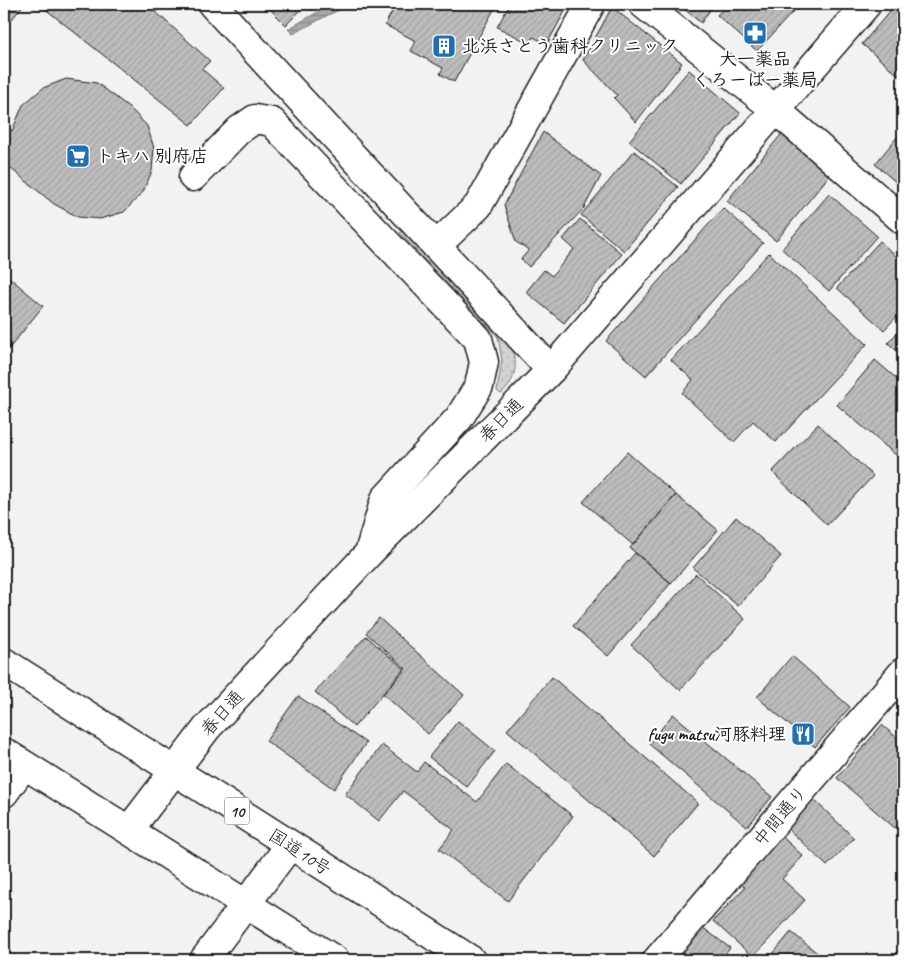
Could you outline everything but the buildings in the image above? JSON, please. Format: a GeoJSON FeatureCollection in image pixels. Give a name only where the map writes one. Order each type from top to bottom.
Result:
{"type":"FeatureCollection","features":[{"type":"Feature","properties":{"kind":"main road"},"geometry":{"type":"LineString","coordinates":[[212,4],[551,370]]}},
{"type":"Feature","properties":{"kind":"main road"},"geometry":{"type":"LineString","coordinates":[[436,246],[478,206],[591,4]]}},
{"type":"Feature","properties":{"kind":"main road"},"geometry":{"type":"LineString","coordinates":[[644,4],[776,110],[903,220]]}},
{"type":"Feature","properties":{"kind":"main road","name":"春日通"},"geometry":{"type":"LineString","coordinates":[[129,830],[207,728],[369,553],[551,370],[868,4]]}},
{"type":"Feature","properties":{"kind":"main road"},"geometry":{"type":"LineString","coordinates":[[193,177],[239,130],[255,119],[272,122],[478,339],[484,362],[479,386],[459,418],[385,499],[369,553]]}},
{"type":"Feature","properties":{"kind":"main road","name":"国道10号"},"geometry":{"type":"LineString","coordinates":[[4,662],[471,960]]}},
{"type":"Feature","properties":{"kind":"main road","name":"中間通り"},"geometry":{"type":"LineString","coordinates":[[657,960],[903,672]]}},
{"type":"Feature","properties":{"kind":"main road"},"geometry":{"type":"LineString","coordinates":[[4,793],[14,758],[334,960]]}},
{"type":"Feature","properties":{"kind":"main road"},"geometry":{"type":"LineString","coordinates":[[204,960],[290,845]]}},
{"type":"Feature","properties":{"kind":"shaded area"},"geometry":{"type":"Polygon","coordinates":[[[332,4],[353,4],[293,34],[288,29],[332,4]]]}},
{"type":"Feature","properties":{"kind":"shaded area"},"geometry":{"type":"Polygon","coordinates":[[[404,229],[503,334],[510,344],[515,361],[515,372],[511,382],[501,394],[497,391],[502,360],[498,337],[400,233],[404,229]]]}},
{"type":"Feature","properties":{"kind":"place","name":"大一薬品 くろーばー薬局"},"geometry":{"type":"Point","coordinates":[755,33]}},
{"type":"Feature","properties":{"kind":"place","name":"北浜さとう歯科クリニック"},"geometry":{"type":"Point","coordinates":[444,46]}},
{"type":"Feature","properties":{"kind":"place","name":"トキハ 別府店"},"geometry":{"type":"Point","coordinates":[78,156]}},
{"type":"Feature","properties":{"kind":"place","name":"fugu matsu河豚料理"},"geometry":{"type":"Point","coordinates":[803,734]}}]}
